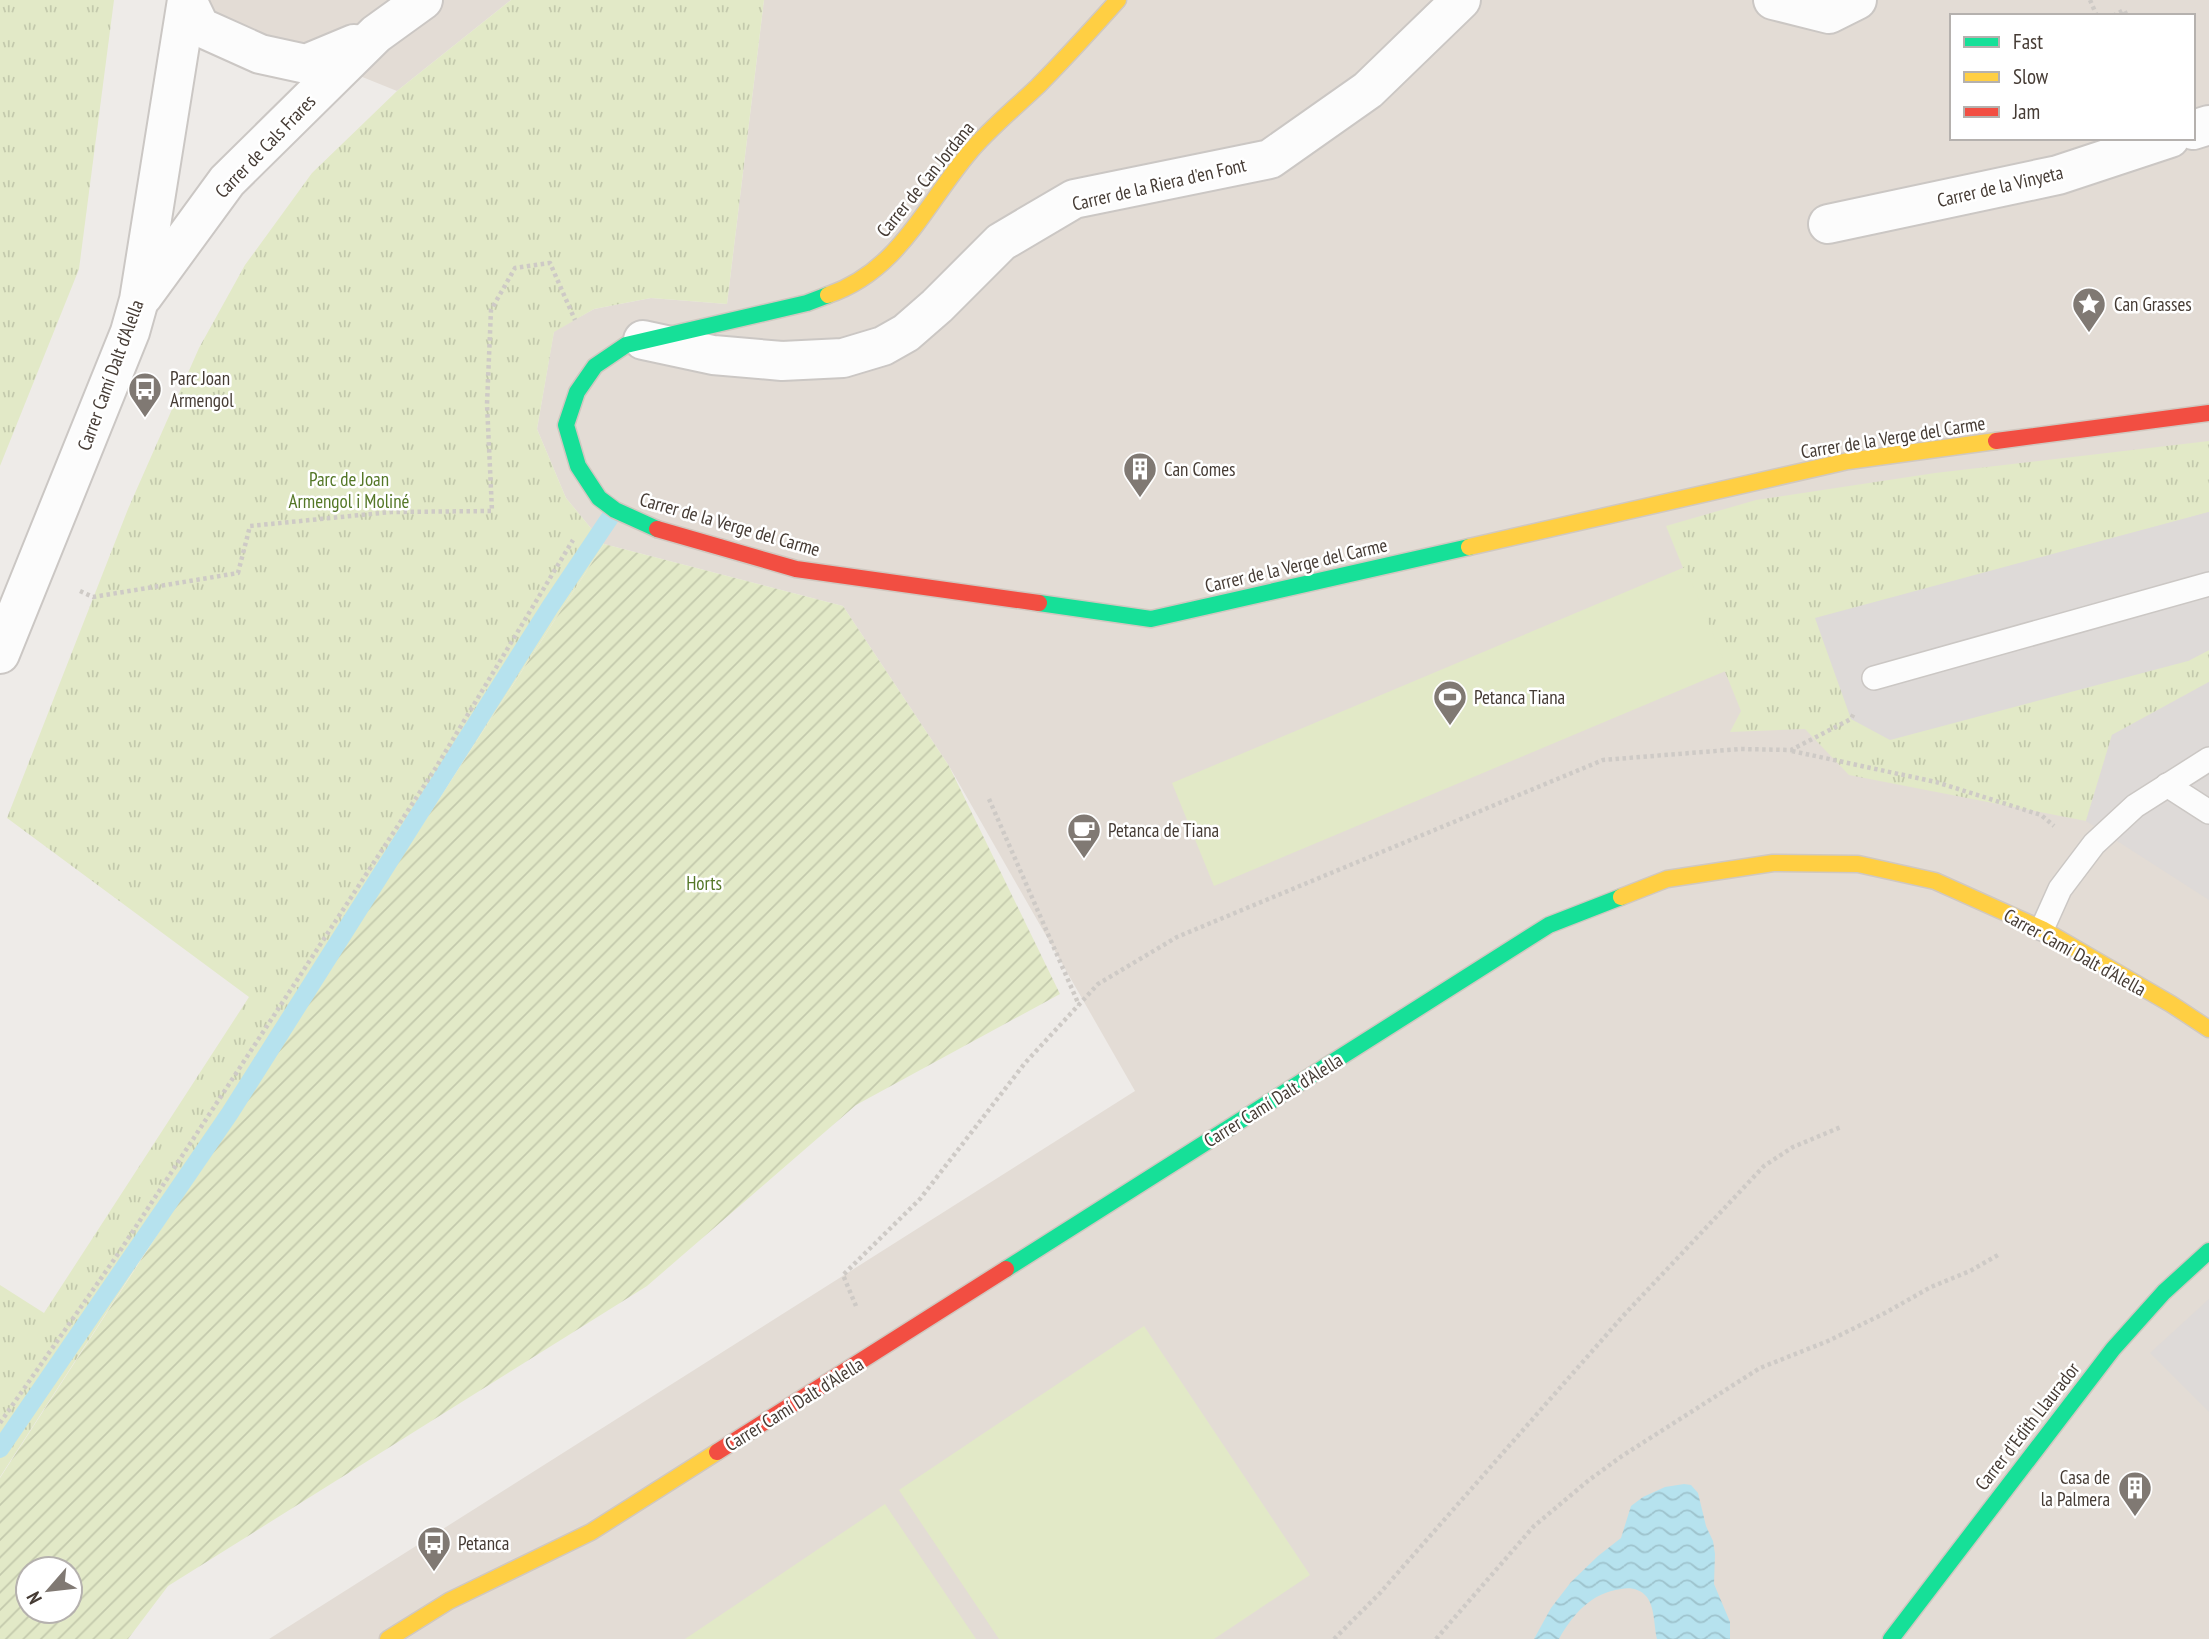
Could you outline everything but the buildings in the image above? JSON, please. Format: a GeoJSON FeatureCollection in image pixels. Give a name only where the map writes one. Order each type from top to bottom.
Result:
{"type":"FeatureCollection","features":[{"type":"Feature","properties":{"kind":"street","name":"Carrer de Cals Frares"},"geometry":{"type":"LineString","coordinates":[[187,0],[200,26],[260,54],[306,64],[376,34]]}},
{"type":"Feature","properties":{"kind":"street","name":"Carrer Camí Dalt d'Alella"},"geometry":{"type":"LineString","coordinates":[[0,654],[130,332],[139,300],[187,0]]}},
{"type":"Feature","properties":{"kind":"street","name":"Carrer de Cals Frares"},"geometry":{"type":"LineString","coordinates":[[139,300],[227,181],[376,34],[422,0]]}},
{"type":"Feature","properties":{"kind":"street","name":"Carrer de Can Jordana"},"geometry":{"type":"LineString","coordinates":[[643,340],[807,303],[838,292],[878,267],[914,230],[969,153],[1065,59],[1118,0]]}},
{"type":"Feature","properties":{"kind":"street","name":"Carrer de la Riera d'en Font"},"geometry":{"type":"LineString","coordinates":[[643,340],[713,355],[782,361],[843,358],[883,346],[906,334],[1001,242],[1074,199],[1270,159],[1368,90],[1461,0]]}},
{"type":"Feature","properties":{"kind":"street"},"geometry":{"type":"LineString","coordinates":[[1773,0],[1829,14],[1857,0]]}},
{"type":"Feature","properties":{"kind":"street","name":"Carrer de la Vinyeta"},"geometry":{"type":"LineString","coordinates":[[1828,224],[2058,175],[2163,140]]}},
{"type":"Feature","properties":{"kind":"street","name":"Carrer de la Verge del Carme"},"geometry":{"type":"LineString","coordinates":[[643,340],[626,345],[595,366],[577,392],[566,425],[578,466],[599,498],[615,510],[649,527],[796,569],[1151,619],[1848,461],[2209,413]]}},
{"type":"Feature","properties":{"kind":"street","name":"Carrer Camí Dalt d'Alella"},"geometry":{"type":"LineString","coordinates":[[388,1639],[449,1601],[591,1532],[1549,925],[1667,879],[1773,863],[1858,864],[1935,881],[2042,929],[2209,1029]]}},
{"type":"Feature","properties":{"kind":"street","name":"Carrer d'Edith Llaurador"},"geometry":{"type":"LineString","coordinates":[[1891,1639],[2113,1349],[2164,1293],[2209,1251]]}},
{"type":"Feature","properties":{"kind":"lane"},"geometry":{"type":"LineString","coordinates":[[1874,678],[2209,584]]}},
{"type":"Feature","properties":{"kind":"lane"},"geometry":{"type":"LineString","coordinates":[[2042,929],[2060,889],[2088,852],[2135,806],[2209,759]]}},
{"type":"Feature","properties":{"kind":"lane"},"geometry":{"type":"LineString","coordinates":[[2166,785],[2209,812]]}},
{"type":"Feature","properties":{"kind":"path"},"geometry":{"type":"LineString","coordinates":[[34,571],[93,597],[238,573],[250,526],[391,512],[492,511],[487,404],[491,310],[515,268],[550,263],[595,366]]}},
{"type":"Feature","properties":{"kind":"path"},"geometry":{"type":"LineString","coordinates":[[0,1423],[118,1255],[435,769],[599,498]]}},
{"type":"Feature","properties":{"kind":"path"},"geometry":{"type":"LineString","coordinates":[[1791,750],[1851,719],[1874,678]]}},
{"type":"Feature","properties":{"kind":"path"},"geometry":{"type":"LineString","coordinates":[[876,1352],[843,1275],[920,1199],[1025,1063],[1098,984],[1177,937],[1603,760],[1740,749],[1791,750],[1936,782],[2041,815],[2088,852]]}},
{"type":"Feature","properties":{"kind":"path"},"geometry":{"type":"LineString","coordinates":[[989,799],[1079,1005]]}},
{"type":"Feature","properties":{"kind":"path"},"geometry":{"type":"LineString","coordinates":[[1334,1639],[1380,1593],[1623,1316],[1764,1166],[1793,1147],[1842,1128]]}},
{"type":"Feature","properties":{"kind":"path"},"geometry":{"type":"LineString","coordinates":[[1436,1639],[1534,1526],[1622,1456],[1760,1368],[1885,1314],[1931,1287],[1970,1271],[1998,1255]]}},
{"type":"Feature","properties":{"kind":"shaded area"},"geometry":{"type":"Polygon","coordinates":[[[172,0],[511,0],[397,91],[172,0]]]}},
{"type":"Feature","properties":{"kind":"shaded area"},"geometry":{"type":"Polygon","coordinates":[[[764,0],[2209,0],[2209,1639],[269,1639],[1135,1091],[949,766],[843,606],[604,544],[566,498],[537,429],[554,331],[594,309],[651,298],[727,304],[764,0]]]}},
{"type":"Feature","properties":{"kind":"shaded area"},"geometry":{"type":"Polygon","coordinates":[[[2209,512],[2209,650],[2188,661],[1890,740],[1851,719],[1815,618],[2209,512]]]}},
{"type":"Feature","properties":{"kind":"shaded area"},"geometry":{"type":"Polygon","coordinates":[[[2209,682],[2209,900],[2086,821],[2112,735],[2209,682]]]}},
{"type":"Feature","properties":{"kind":"shaded area"},"geometry":{"type":"Polygon","coordinates":[[[2209,1299],[2209,1412],[2150,1353],[2209,1299]]]}},
{"type":"Feature","properties":{"kind":"green space"},"geometry":{"type":"Polygon","coordinates":[[[0,0],[114,0],[79,269],[0,466],[0,0]]]}},
{"type":"Feature","properties":{"kind":"green space","name":"Parc de Joan Armengol i Moliné"},"geometry":{"type":"Polygon","coordinates":[[[511,0],[764,0],[727,304],[651,298],[594,309],[554,332],[537,429],[566,498],[604,544],[0,1477],[0,1285],[44,1313],[249,997],[7,818],[128,509],[199,348],[245,265],[312,173],[397,91],[511,0]]]}},
{"type":"Feature","properties":{"kind":"green space"},"geometry":{"type":"Polygon","coordinates":[[[2209,441],[2209,512],[1815,619],[2188,661],[2209,650],[2209,682],[2112,735],[2086,821],[1849,775],[1805,729],[1730,732],[1741,711],[1666,526],[1756,500],[1935,473],[2209,441]]]}},
{"type":"Feature","properties":{"kind":"green space","name":"Horts"},"geometry":{"type":"Polygon","coordinates":[[[604,544],[843,606],[949,766],[1060,994],[856,1105],[647,1286],[168,1586],[128,1639],[0,1639],[0,1478],[604,544]]]}},
{"type":"Feature","properties":{"kind":"green space","name":"Petanca Tiana"},"geometry":{"type":"Polygon","coordinates":[[[1685,567],[1728,670],[1214,886],[1172,783],[1685,567]]]}},
{"type":"Feature","properties":{"kind":"green space"},"geometry":{"type":"Polygon","coordinates":[[[1144,1326],[1310,1575],[1214,1639],[999,1639],[899,1490],[1144,1326]]]}},
{"type":"Feature","properties":{"kind":"green space"},"geometry":{"type":"Polygon","coordinates":[[[885,1504],[976,1639],[685,1639],[885,1504]]]}},
{"type":"Feature","properties":{"kind":"water"},"geometry":{"type":"Polygon","coordinates":[[[1691,1485],[1698,1493],[1706,1526],[1713,1541],[1714,1584],[1730,1622],[1730,1639],[1657,1639],[1649,1600],[1641,1592],[1628,1588],[1610,1591],[1592,1600],[1570,1621],[1559,1639],[1534,1639],[1551,1608],[1571,1582],[1621,1538],[1631,1506],[1665,1487],[1691,1485]]]}},
{"type":"Feature","properties":{"kind":"waterway"},"geometry":{"type":"LineString","coordinates":[[0,1449],[230,1113],[550,607],[615,510]]}},
{"type":"Feature","properties":{"kind":"traffic: fast"},"geometry":{"type":"LineString","coordinates":[[657,529],[615,510],[599,498],[578,466],[566,425],[577,392],[595,366],[626,345],[807,303],[828,295]]}},
{"type":"Feature","properties":{"kind":"traffic: fast"},"geometry":{"type":"LineString","coordinates":[[1039,603],[1151,619],[1469,547]]}},
{"type":"Feature","properties":{"kind":"traffic: fast"},"geometry":{"type":"LineString","coordinates":[[1006,1269],[1549,925],[1621,897]]}},
{"type":"Feature","properties":{"kind":"traffic: fast"},"geometry":{"type":"LineString","coordinates":[[1891,1639],[2113,1349],[2164,1292],[2209,1251]]}},
{"type":"Feature","properties":{"kind":"traffic: slow"},"geometry":{"type":"LineString","coordinates":[[828,295],[853,284],[874,270],[892,253],[977,144],[1038,86],[1118,0]]}},
{"type":"Feature","properties":{"kind":"traffic: slow"},"geometry":{"type":"LineString","coordinates":[[1469,547],[1848,461],[1996,441]]}},
{"type":"Feature","properties":{"kind":"traffic: slow"},"geometry":{"type":"LineString","coordinates":[[1621,897],[1667,879],[1773,863],[1858,864],[1935,881],[2042,929],[2209,1029]]}},
{"type":"Feature","properties":{"kind":"traffic: slow"},"geometry":{"type":"LineString","coordinates":[[388,1639],[449,1601],[591,1532],[717,1452]]}},
{"type":"Feature","properties":{"kind":"traffic: jam"},"geometry":{"type":"LineString","coordinates":[[1996,441],[2209,413]]}},
{"type":"Feature","properties":{"kind":"traffic: jam"},"geometry":{"type":"LineString","coordinates":[[657,529],[796,569],[1039,603]]}},
{"type":"Feature","properties":{"kind":"traffic: jam"},"geometry":{"type":"LineString","coordinates":[[717,1452],[1006,1269]]}},
{"type":"Feature","properties":{"kind":"place","name":"Can Grasses"},"geometry":{"type":"Point","coordinates":[2089,334]}},
{"type":"Feature","properties":{"kind":"place","name":"Parc Joan Armengol"},"geometry":{"type":"Point","coordinates":[145,419]}},
{"type":"Feature","properties":{"kind":"place","name":"Can Comes"},"geometry":{"type":"Point","coordinates":[1140,499]}},
{"type":"Feature","properties":{"kind":"place","name":"Petanca Tiana"},"geometry":{"type":"Point","coordinates":[1450,727]}},
{"type":"Feature","properties":{"kind":"place","name":"Petanca de Tiana"},"geometry":{"type":"Point","coordinates":[1084,860]}},
{"type":"Feature","properties":{"kind":"place","name":"Casa de la Palmera"},"geometry":{"type":"Point","coordinates":[2135,1518]}},
{"type":"Feature","properties":{"kind":"place","name":"Petanca"},"geometry":{"type":"Point","coordinates":[434,1573]}}]}
